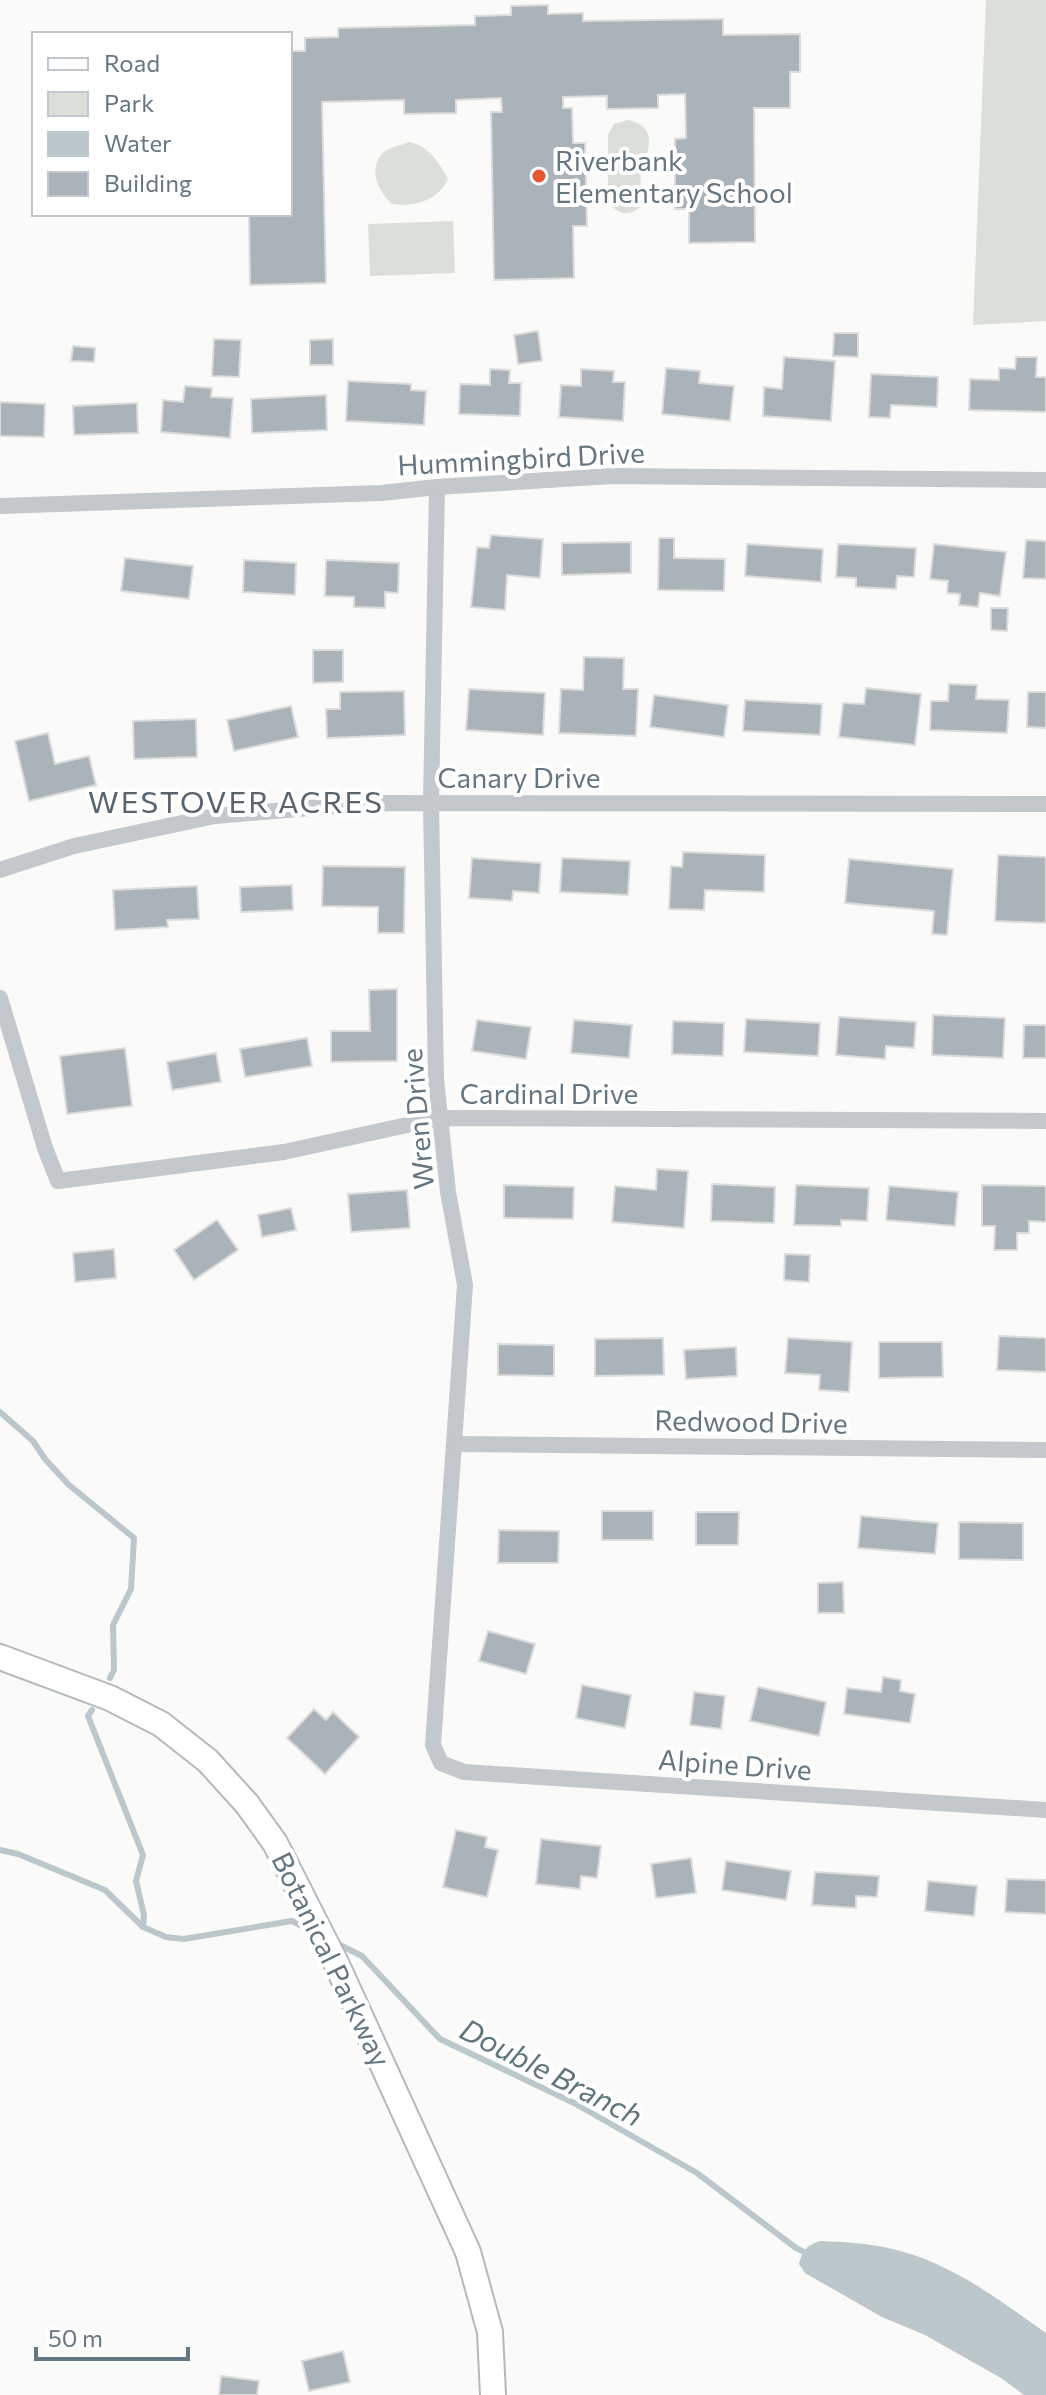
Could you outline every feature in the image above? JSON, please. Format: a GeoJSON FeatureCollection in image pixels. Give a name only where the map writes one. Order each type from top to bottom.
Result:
{"type":"FeatureCollection","features":[{"type":"Feature","properties":{"kind":"street","name":"Hummingbird Drive"},"geometry":{"type":"LineString","coordinates":[[0,506],[381,493],[612,476],[1046,480]]}},
{"type":"Feature","properties":{"kind":"street","name":"Wren Drive"},"geometry":{"type":"LineString","coordinates":[[433,1745],[465,1285],[448,1192],[439,1118],[431,803],[437,487]]}},
{"type":"Feature","properties":{"kind":"street","name":"Canary Drive"},"geometry":{"type":"LineString","coordinates":[[0,870],[74,846],[215,816],[370,803],[1046,804]]}},
{"type":"Feature","properties":{"kind":"street","name":"Cardinal Drive"},"geometry":{"type":"LineString","coordinates":[[0,998],[45,1148],[58,1181],[284,1152],[439,1118],[1046,1121]]}},
{"type":"Feature","properties":{"kind":"street","name":"Redwood Drive"},"geometry":{"type":"LineString","coordinates":[[456,1444],[1046,1450]]}},
{"type":"Feature","properties":{"kind":"street","name":"Botanical Parkway"},"geometry":{"type":"LineString","coordinates":[[0,1657],[110,1698],[181,1738],[208,1761],[247,1804],[287,1860],[468,2252],[490,2332],[493,2395]]}},
{"type":"Feature","properties":{"kind":"street","name":"Alpine Drive"},"geometry":{"type":"LineString","coordinates":[[433,1745],[441,1763],[464,1772],[1046,1810]]}},
{"type":"Feature","properties":{"kind":"green space"},"geometry":{"type":"Polygon","coordinates":[[[986,0],[1046,0],[1046,321],[973,325],[986,0]]]}},
{"type":"Feature","properties":{"kind":"green space"},"geometry":{"type":"Polygon","coordinates":[[[628,120],[645,129],[649,142],[641,174],[640,207],[627,213],[615,209],[608,202],[608,135],[614,124],[628,120]]]}},
{"type":"Feature","properties":{"kind":"green space"},"geometry":{"type":"Polygon","coordinates":[[[409,142],[437,160],[448,179],[438,193],[424,201],[392,204],[382,193],[376,179],[376,165],[384,152],[409,142]]]}},
{"type":"Feature","properties":{"kind":"green space"},"geometry":{"type":"Polygon","coordinates":[[[453,221],[455,273],[370,276],[368,224],[453,221]]]}},
{"type":"Feature","properties":{"kind":"water"},"geometry":{"type":"Polygon","coordinates":[[[820,2241],[871,2245],[910,2254],[951,2271],[1009,2307],[1046,2333],[1046,2395],[1024,2395],[1001,2378],[925,2335],[882,2317],[805,2273],[799,2264],[802,2255],[808,2247],[820,2241]]]}},
{"type":"Feature","properties":{"kind":"building","name":"Riverbank Elementary School"},"geometry":{"type":"Polygon","coordinates":[[[548,5],[548,14],[583,13],[583,21],[723,19],[723,35],[800,34],[800,72],[790,72],[790,108],[754,108],[755,242],[689,243],[689,209],[675,209],[675,139],[686,138],[685,94],[658,95],[658,108],[607,109],[607,96],[563,97],[563,108],[572,108],[573,143],[585,143],[587,226],[573,226],[574,278],[494,280],[491,112],[502,112],[501,98],[456,100],[456,113],[404,114],[404,100],[322,102],[326,283],[250,285],[249,216],[292,216],[292,51],[305,51],[305,38],[338,37],[338,28],[475,25],[475,16],[511,15],[511,6],[548,5]]]}},
{"type":"Feature","properties":{"kind":"building"},"geometry":{"type":"Polygon","coordinates":[[[538,331],[542,361],[518,364],[514,335],[538,331]]]}},
{"type":"Feature","properties":{"kind":"building"},"geometry":{"type":"Polygon","coordinates":[[[834,333],[858,333],[858,357],[833,356],[834,333]]]}},
{"type":"Feature","properties":{"kind":"building"},"geometry":{"type":"Polygon","coordinates":[[[214,339],[241,340],[239,377],[212,376],[214,339]]]}},
{"type":"Feature","properties":{"kind":"building"},"geometry":{"type":"Polygon","coordinates":[[[333,339],[333,365],[310,365],[310,340],[333,339]]]}},
{"type":"Feature","properties":{"kind":"building"},"geometry":{"type":"Polygon","coordinates":[[[73,346],[95,348],[94,362],[71,361],[73,346]]]}},
{"type":"Feature","properties":{"kind":"building"},"geometry":{"type":"Polygon","coordinates":[[[784,357],[835,361],[831,421],[763,416],[764,387],[782,389],[784,357]]]}},
{"type":"Feature","properties":{"kind":"building"},"geometry":{"type":"Polygon","coordinates":[[[1016,357],[1037,357],[1036,377],[1046,377],[1046,412],[969,410],[970,379],[999,380],[999,368],[1015,369],[1016,357]]]}},
{"type":"Feature","properties":{"kind":"building"},"geometry":{"type":"Polygon","coordinates":[[[666,368],[700,371],[699,383],[734,386],[730,421],[662,414],[666,368]]]}},
{"type":"Feature","properties":{"kind":"building"},"geometry":{"type":"Polygon","coordinates":[[[490,369],[510,370],[509,383],[521,383],[520,416],[459,414],[460,384],[490,385],[490,369]]]}},
{"type":"Feature","properties":{"kind":"building"},"geometry":{"type":"Polygon","coordinates":[[[581,369],[614,371],[613,382],[625,382],[623,421],[559,417],[561,385],[581,386],[581,369]]]}},
{"type":"Feature","properties":{"kind":"building"},"geometry":{"type":"Polygon","coordinates":[[[871,374],[938,377],[937,407],[891,405],[890,418],[869,417],[871,374]]]}},
{"type":"Feature","properties":{"kind":"building"},"geometry":{"type":"Polygon","coordinates":[[[348,381],[411,384],[411,390],[426,391],[424,425],[346,421],[348,381]]]}},
{"type":"Feature","properties":{"kind":"building"},"geometry":{"type":"Polygon","coordinates":[[[185,386],[212,388],[211,397],[233,398],[230,438],[161,432],[163,400],[183,402],[185,386]]]}},
{"type":"Feature","properties":{"kind":"building"},"geometry":{"type":"Polygon","coordinates":[[[326,395],[327,430],[252,433],[251,399],[326,395]]]}},
{"type":"Feature","properties":{"kind":"building"},"geometry":{"type":"Polygon","coordinates":[[[0,402],[45,404],[44,437],[0,436],[0,402]]]}},
{"type":"Feature","properties":{"kind":"building"},"geometry":{"type":"Polygon","coordinates":[[[137,403],[138,433],[74,435],[73,406],[137,403]]]}},
{"type":"Feature","properties":{"kind":"building"},"geometry":{"type":"Polygon","coordinates":[[[491,535],[543,539],[540,578],[507,575],[505,610],[471,607],[477,547],[489,548],[491,535]]]}},
{"type":"Feature","properties":{"kind":"building"},"geometry":{"type":"Polygon","coordinates":[[[659,538],[674,538],[674,558],[725,559],[724,591],[658,590],[659,538]]]}},
{"type":"Feature","properties":{"kind":"building"},"geometry":{"type":"Polygon","coordinates":[[[1026,540],[1046,541],[1046,579],[1023,578],[1026,540]]]}},
{"type":"Feature","properties":{"kind":"building"},"geometry":{"type":"Polygon","coordinates":[[[631,542],[631,573],[562,575],[562,543],[631,542]]]}},
{"type":"Feature","properties":{"kind":"building"},"geometry":{"type":"Polygon","coordinates":[[[747,544],[823,549],[821,582],[745,576],[747,544]]]}},
{"type":"Feature","properties":{"kind":"building"},"geometry":{"type":"Polygon","coordinates":[[[838,544],[916,548],[914,577],[897,576],[896,589],[856,587],[856,578],[836,577],[838,544]]]}},
{"type":"Feature","properties":{"kind":"building"},"geometry":{"type":"Polygon","coordinates":[[[934,544],[1006,552],[1000,596],[980,593],[978,607],[959,605],[960,594],[947,593],[948,581],[930,579],[934,544]]]}},
{"type":"Feature","properties":{"kind":"building"},"geometry":{"type":"Polygon","coordinates":[[[125,558],[193,566],[189,599],[121,591],[125,558]]]}},
{"type":"Feature","properties":{"kind":"building"},"geometry":{"type":"Polygon","coordinates":[[[244,560],[296,563],[295,595],[243,592],[244,560]]]}},
{"type":"Feature","properties":{"kind":"building"},"geometry":{"type":"Polygon","coordinates":[[[326,560],[399,563],[398,593],[385,592],[385,608],[354,607],[354,597],[325,596],[326,560]]]}},
{"type":"Feature","properties":{"kind":"building"},"geometry":{"type":"Polygon","coordinates":[[[991,608],[1008,608],[1007,631],[991,630],[991,608]]]}},
{"type":"Feature","properties":{"kind":"building"},"geometry":{"type":"Polygon","coordinates":[[[313,650],[343,650],[343,682],[313,683],[313,650]]]}},
{"type":"Feature","properties":{"kind":"building"},"geometry":{"type":"Polygon","coordinates":[[[584,657],[624,658],[623,689],[638,689],[636,736],[559,733],[561,689],[583,690],[584,657]]]}},
{"type":"Feature","properties":{"kind":"building"},"geometry":{"type":"Polygon","coordinates":[[[949,684],[977,685],[976,699],[1009,700],[1007,733],[930,730],[931,701],[948,701],[949,684]]]}},
{"type":"Feature","properties":{"kind":"building"},"geometry":{"type":"Polygon","coordinates":[[[866,688],[921,694],[915,745],[839,737],[843,703],[864,704],[866,688]]]}},
{"type":"Feature","properties":{"kind":"building"},"geometry":{"type":"Polygon","coordinates":[[[469,689],[545,693],[543,735],[466,730],[469,689]]]}},
{"type":"Feature","properties":{"kind":"building"},"geometry":{"type":"Polygon","coordinates":[[[404,691],[405,735],[327,738],[326,709],[340,709],[340,692],[404,691]]]}},
{"type":"Feature","properties":{"kind":"building"},"geometry":{"type":"Polygon","coordinates":[[[1028,692],[1046,692],[1046,728],[1027,727],[1028,692]]]}},
{"type":"Feature","properties":{"kind":"building"},"geometry":{"type":"Polygon","coordinates":[[[654,695],[728,705],[724,737],[650,727],[654,695]]]}},
{"type":"Feature","properties":{"kind":"building"},"geometry":{"type":"Polygon","coordinates":[[[745,700],[822,704],[820,735],[743,731],[745,700]]]}},
{"type":"Feature","properties":{"kind":"building"},"geometry":{"type":"Polygon","coordinates":[[[291,706],[298,737],[234,751],[227,720],[291,706]]]}},
{"type":"Feature","properties":{"kind":"building"},"geometry":{"type":"Polygon","coordinates":[[[196,719],[197,757],[134,759],[133,721],[196,719]]]}},
{"type":"Feature","properties":{"kind":"building"},"geometry":{"type":"Polygon","coordinates":[[[48,733],[55,764],[89,756],[96,785],[29,801],[15,741],[48,733]]]}},
{"type":"Feature","properties":{"kind":"building"},"geometry":{"type":"Polygon","coordinates":[[[683,852],[765,855],[764,892],[705,890],[704,910],[669,909],[671,866],[682,867],[683,852]]]}},
{"type":"Feature","properties":{"kind":"building"},"geometry":{"type":"Polygon","coordinates":[[[998,855],[1046,857],[1046,923],[995,921],[998,855]]]}},
{"type":"Feature","properties":{"kind":"building"},"geometry":{"type":"Polygon","coordinates":[[[472,858],[541,863],[539,893],[513,891],[512,901],[469,898],[472,858]]]}},
{"type":"Feature","properties":{"kind":"building"},"geometry":{"type":"Polygon","coordinates":[[[562,858],[630,861],[628,895],[560,892],[562,858]]]}},
{"type":"Feature","properties":{"kind":"building"},"geometry":{"type":"Polygon","coordinates":[[[849,859],[953,869],[947,935],[932,934],[934,911],[845,903],[849,859]]]}},
{"type":"Feature","properties":{"kind":"building"},"geometry":{"type":"Polygon","coordinates":[[[323,866],[405,867],[404,933],[378,933],[378,907],[322,906],[323,866]]]}},
{"type":"Feature","properties":{"kind":"building"},"geometry":{"type":"Polygon","coordinates":[[[292,885],[293,910],[241,912],[240,887],[292,885]]]}},
{"type":"Feature","properties":{"kind":"building"},"geometry":{"type":"Polygon","coordinates":[[[197,886],[199,919],[167,920],[168,927],[115,930],[113,890],[197,886]]]}},
{"type":"Feature","properties":{"kind":"building"},"geometry":{"type":"Polygon","coordinates":[[[397,989],[397,1061],[331,1062],[331,1031],[370,1031],[369,990],[397,989]]]}},
{"type":"Feature","properties":{"kind":"building"},"geometry":{"type":"Polygon","coordinates":[[[933,1015],[1005,1018],[1003,1058],[932,1055],[933,1015]]]}},
{"type":"Feature","properties":{"kind":"building"},"geometry":{"type":"Polygon","coordinates":[[[839,1017],[916,1022],[914,1048],[886,1046],[885,1059],[836,1055],[839,1017]]]}},
{"type":"Feature","properties":{"kind":"building"},"geometry":{"type":"Polygon","coordinates":[[[746,1019],[820,1023],[818,1056],[744,1052],[746,1019]]]}},
{"type":"Feature","properties":{"kind":"building"},"geometry":{"type":"Polygon","coordinates":[[[477,1020],[531,1027],[526,1059],[472,1051],[477,1020]]]}},
{"type":"Feature","properties":{"kind":"building"},"geometry":{"type":"Polygon","coordinates":[[[574,1020],[632,1025],[629,1058],[571,1053],[574,1020]]]}},
{"type":"Feature","properties":{"kind":"building"},"geometry":{"type":"Polygon","coordinates":[[[673,1021],[724,1023],[723,1056],[672,1054],[673,1021]]]}},
{"type":"Feature","properties":{"kind":"building"},"geometry":{"type":"Polygon","coordinates":[[[1024,1025],[1046,1025],[1046,1058],[1023,1058],[1024,1025]]]}},
{"type":"Feature","properties":{"kind":"building"},"geometry":{"type":"Polygon","coordinates":[[[307,1038],[312,1066],[245,1077],[240,1049],[307,1038]]]}},
{"type":"Feature","properties":{"kind":"building"},"geometry":{"type":"Polygon","coordinates":[[[125,1048],[132,1106],[67,1114],[60,1056],[125,1048]]]}},
{"type":"Feature","properties":{"kind":"building"},"geometry":{"type":"Polygon","coordinates":[[[216,1053],[221,1082],[172,1090],[167,1062],[216,1053]]]}},
{"type":"Feature","properties":{"kind":"building"},"geometry":{"type":"Polygon","coordinates":[[[657,1169],[688,1171],[684,1228],[612,1222],[615,1186],[656,1190],[657,1169]]]}},
{"type":"Feature","properties":{"kind":"building"},"geometry":{"type":"Polygon","coordinates":[[[712,1184],[775,1187],[774,1223],[711,1221],[712,1184]]]}},
{"type":"Feature","properties":{"kind":"building"},"geometry":{"type":"Polygon","coordinates":[[[504,1185],[574,1187],[573,1219],[504,1218],[504,1185]]]}},
{"type":"Feature","properties":{"kind":"building"},"geometry":{"type":"Polygon","coordinates":[[[796,1185],[869,1188],[867,1221],[841,1220],[841,1226],[794,1225],[796,1185]]]}},
{"type":"Feature","properties":{"kind":"building"},"geometry":{"type":"Polygon","coordinates":[[[982,1185],[1046,1186],[1046,1222],[1029,1221],[1029,1233],[1017,1233],[1017,1250],[994,1250],[995,1226],[982,1226],[982,1185]]]}},
{"type":"Feature","properties":{"kind":"building"},"geometry":{"type":"Polygon","coordinates":[[[889,1186],[958,1192],[955,1226],[886,1220],[889,1186]]]}},
{"type":"Feature","properties":{"kind":"building"},"geometry":{"type":"Polygon","coordinates":[[[407,1190],[410,1228],[351,1232],[348,1194],[407,1190]]]}},
{"type":"Feature","properties":{"kind":"building"},"geometry":{"type":"Polygon","coordinates":[[[291,1208],[296,1230],[262,1237],[258,1215],[291,1208]]]}},
{"type":"Feature","properties":{"kind":"building"},"geometry":{"type":"Polygon","coordinates":[[[217,1220],[238,1250],[194,1280],[174,1250],[217,1220]]]}},
{"type":"Feature","properties":{"kind":"building"},"geometry":{"type":"Polygon","coordinates":[[[114,1249],[116,1278],[75,1282],[73,1253],[114,1249]]]}},
{"type":"Feature","properties":{"kind":"building"},"geometry":{"type":"Polygon","coordinates":[[[785,1254],[810,1255],[809,1282],[784,1280],[785,1254]]]}},
{"type":"Feature","properties":{"kind":"building"},"geometry":{"type":"Polygon","coordinates":[[[999,1336],[1046,1338],[1046,1372],[997,1370],[999,1336]]]}},
{"type":"Feature","properties":{"kind":"building"},"geometry":{"type":"Polygon","coordinates":[[[663,1338],[664,1375],[595,1376],[595,1339],[663,1338]]]}},
{"type":"Feature","properties":{"kind":"building"},"geometry":{"type":"Polygon","coordinates":[[[788,1338],[852,1342],[849,1392],[819,1390],[820,1375],[785,1373],[788,1338]]]}},
{"type":"Feature","properties":{"kind":"building"},"geometry":{"type":"Polygon","coordinates":[[[879,1342],[942,1342],[943,1377],[879,1378],[879,1342]]]}},
{"type":"Feature","properties":{"kind":"building"},"geometry":{"type":"Polygon","coordinates":[[[498,1344],[554,1345],[554,1376],[498,1375],[498,1344]]]}},
{"type":"Feature","properties":{"kind":"building"},"geometry":{"type":"Polygon","coordinates":[[[736,1347],[737,1376],[686,1379],[684,1350],[736,1347]]]}},
{"type":"Feature","properties":{"kind":"building"},"geometry":{"type":"Polygon","coordinates":[[[602,1511],[653,1511],[653,1540],[602,1540],[602,1511]]]}},
{"type":"Feature","properties":{"kind":"building"},"geometry":{"type":"Polygon","coordinates":[[[696,1512],[739,1512],[738,1545],[696,1545],[696,1512]]]}},
{"type":"Feature","properties":{"kind":"building"},"geometry":{"type":"Polygon","coordinates":[[[861,1516],[938,1523],[935,1554],[858,1548],[861,1516]]]}},
{"type":"Feature","properties":{"kind":"building"},"geometry":{"type":"Polygon","coordinates":[[[959,1522],[1023,1523],[1023,1560],[959,1559],[959,1522]]]}},
{"type":"Feature","properties":{"kind":"building"},"geometry":{"type":"Polygon","coordinates":[[[499,1530],[559,1531],[558,1563],[498,1563],[499,1530]]]}},
{"type":"Feature","properties":{"kind":"building"},"geometry":{"type":"Polygon","coordinates":[[[843,1582],[844,1613],[818,1613],[818,1583],[843,1582]]]}},
{"type":"Feature","properties":{"kind":"building"},"geometry":{"type":"Polygon","coordinates":[[[488,1631],[535,1644],[526,1674],[479,1661],[488,1631]]]}},
{"type":"Feature","properties":{"kind":"building"},"geometry":{"type":"Polygon","coordinates":[[[883,1677],[901,1680],[900,1691],[915,1694],[910,1723],[844,1714],[847,1688],[881,1692],[883,1677]]]}},
{"type":"Feature","properties":{"kind":"building"},"geometry":{"type":"Polygon","coordinates":[[[582,1685],[631,1695],[625,1728],[576,1718],[582,1685]]]}},
{"type":"Feature","properties":{"kind":"building"},"geometry":{"type":"Polygon","coordinates":[[[758,1687],[826,1702],[819,1736],[750,1721],[758,1687]]]}},
{"type":"Feature","properties":{"kind":"building"},"geometry":{"type":"Polygon","coordinates":[[[694,1692],[725,1696],[721,1729],[690,1725],[694,1692]]]}},
{"type":"Feature","properties":{"kind":"building"},"geometry":{"type":"Polygon","coordinates":[[[314,1709],[326,1720],[333,1712],[359,1737],[325,1774],[287,1738],[314,1709]]]}},
{"type":"Feature","properties":{"kind":"building"},"geometry":{"type":"Polygon","coordinates":[[[456,1830],[487,1837],[485,1847],[498,1850],[487,1897],[443,1887],[456,1830]]]}},
{"type":"Feature","properties":{"kind":"building"},"geometry":{"type":"Polygon","coordinates":[[[541,1839],[601,1846],[597,1878],[581,1876],[580,1889],[536,1884],[541,1839]]]}},
{"type":"Feature","properties":{"kind":"building"},"geometry":{"type":"Polygon","coordinates":[[[691,1858],[696,1893],[656,1898],[651,1864],[691,1858]]]}},
{"type":"Feature","properties":{"kind":"building"},"geometry":{"type":"Polygon","coordinates":[[[726,1861],[791,1871],[786,1900],[722,1890],[726,1861]]]}},
{"type":"Feature","properties":{"kind":"building"},"geometry":{"type":"Polygon","coordinates":[[[815,1872],[879,1876],[877,1897],[856,1896],[856,1908],[812,1905],[815,1872]]]}},
{"type":"Feature","properties":{"kind":"building"},"geometry":{"type":"Polygon","coordinates":[[[1007,1879],[1046,1880],[1046,1914],[1005,1912],[1007,1879]]]}},
{"type":"Feature","properties":{"kind":"building"},"geometry":{"type":"Polygon","coordinates":[[[928,1881],[977,1886],[974,1916],[925,1911],[928,1881]]]}},
{"type":"Feature","properties":{"kind":"building"},"geometry":{"type":"Polygon","coordinates":[[[343,2351],[350,2382],[309,2391],[302,2361],[343,2351]]]}},
{"type":"Feature","properties":{"kind":"building"},"geometry":{"type":"Polygon","coordinates":[[[221,2376],[259,2381],[257,2395],[219,2395],[221,2376]]]}},
{"type":"Feature","properties":{"kind":"waterway"},"geometry":{"type":"LineString","coordinates":[[0,1412],[33,1441],[69,1485],[134,1538],[131,1589],[113,1625],[114,1670],[110,1678]]}},
{"type":"Feature","properties":{"kind":"waterway"},"geometry":{"type":"LineString","coordinates":[[92,1710],[88,1716],[143,1855],[136,1881],[144,1915],[143,1927]]}},
{"type":"Feature","properties":{"kind":"waterway","name":"Double Branch"},"geometry":{"type":"LineString","coordinates":[[0,1850],[18,1854],[105,1890],[143,1927],[166,1937],[184,1939],[292,1921],[308,1929]]}},
{"type":"Feature","properties":{"kind":"waterway","name":"Double Branch"},"geometry":{"type":"LineString","coordinates":[[336,1943],[362,1956],[440,2039],[574,2103],[697,2173],[796,2248],[810,2255]]}},
{"type":"Feature","properties":{"kind":"place","name":"Riverbank Elementary School"},"geometry":{"type":"Point","coordinates":[539,176]}},
{"type":"Feature","properties":{"kind":"district","name":"WESTOVER ACRES"},"geometry":{"type":"Point","coordinates":[236,800]}}]}
